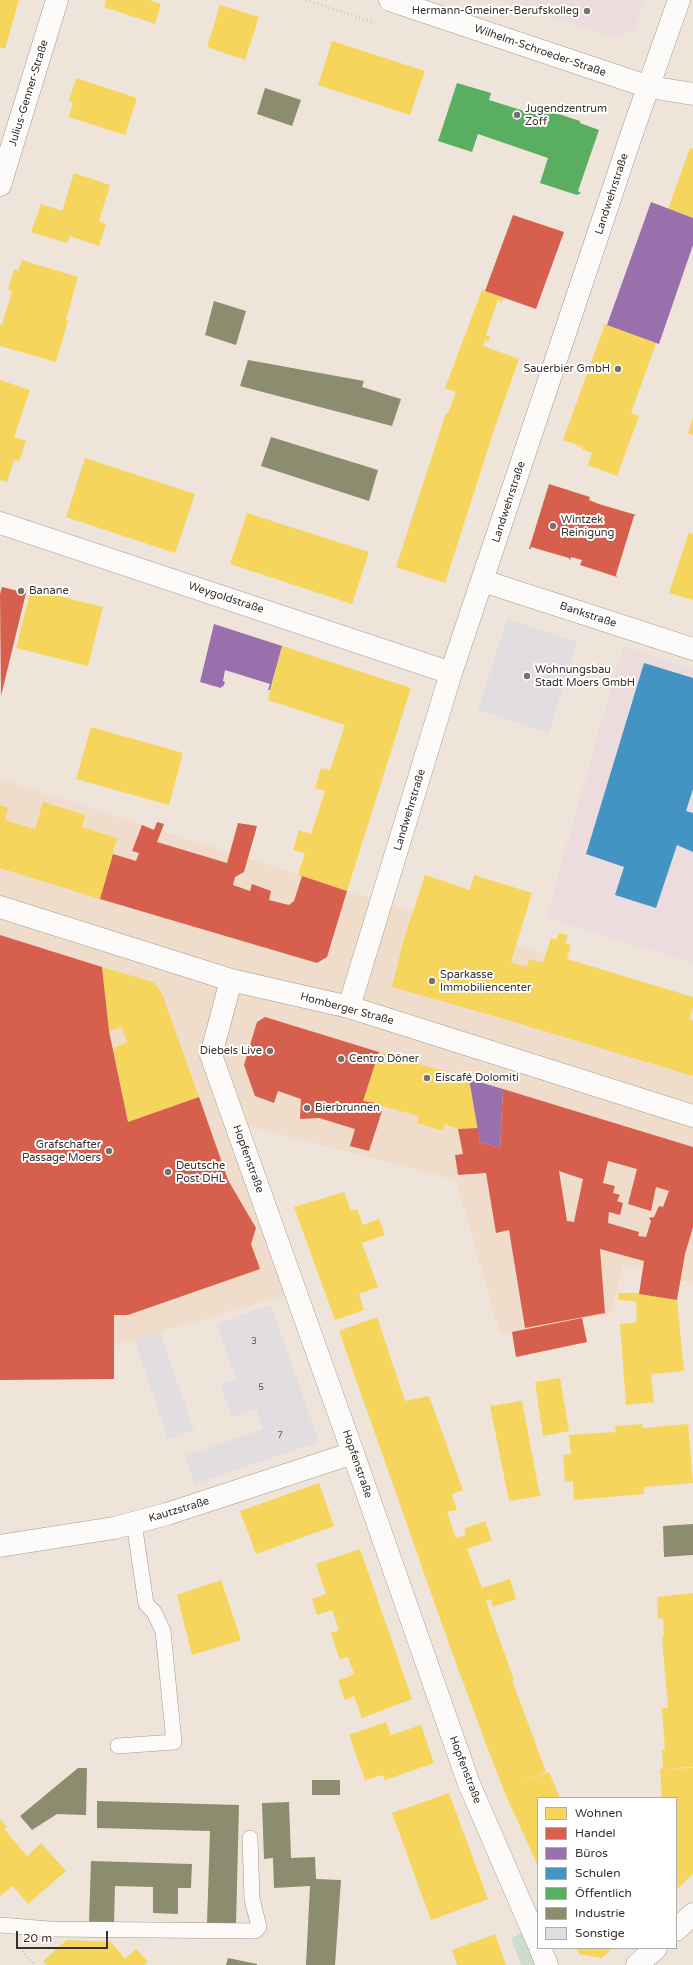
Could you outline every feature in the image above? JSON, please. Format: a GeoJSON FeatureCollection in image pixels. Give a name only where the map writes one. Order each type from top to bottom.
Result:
{"type":"FeatureCollection","features":[{"type":"Feature","properties":{"kind":"street","name":"Julius-Genner-Straße"},"geometry":{"type":"LineString","coordinates":[[0,185],[57,0]]}},
{"type":"Feature","properties":{"kind":"street","name":"Wilhelm-Schroeder-Straße"},"geometry":{"type":"LineString","coordinates":[[390,0],[649,87],[693,94]]}},
{"type":"Feature","properties":{"kind":"street","name":"Landwehrstraße"},"geometry":{"type":"LineString","coordinates":[[349,1007],[451,673],[631,136],[679,0]]}},
{"type":"Feature","properties":{"kind":"street","name":"Weygoldstraße"},"geometry":{"type":"LineString","coordinates":[[0,524],[451,673]]}},
{"type":"Feature","properties":{"kind":"street","name":"Bankstraße"},"geometry":{"type":"LineString","coordinates":[[483,581],[693,649]]}},
{"type":"Feature","properties":{"kind":"street","name":"Homberger Straße"},"geometry":{"type":"LineString","coordinates":[[0,907],[231,980],[349,1007],[693,1116]]}},
{"type":"Feature","properties":{"kind":"street","name":"Hopfenstraße"},"geometry":{"type":"LineString","coordinates":[[231,980],[211,1055],[297,1293],[469,1784],[537,1941]]}},
{"type":"Feature","properties":{"kind":"street","name":"Kautzstraße"},"geometry":{"type":"LineString","coordinates":[[0,1546],[114,1528],[167,1514],[353,1453]]}},
{"type":"Feature","properties":{"kind":"street"},"geometry":{"type":"LineString","coordinates":[[677,1929],[693,1914]]}},
{"type":"Feature","properties":{"kind":"street"},"geometry":{"type":"LineString","coordinates":[[540,1949],[548,1965]]}},
{"type":"Feature","properties":{"kind":"street"},"geometry":{"type":"LineString","coordinates":[[637,1965],[655,1949]]}},
{"type":"Feature","properties":{"kind":"lane"},"geometry":{"type":"LineString","coordinates":[[118,1746],[174,1742],[163,1631],[154,1612],[146,1604],[134,1522]]}},
{"type":"Feature","properties":{"kind":"lane"},"geometry":{"type":"LineString","coordinates":[[0,1924],[56,1929],[255,1931],[259,1927],[252,1899],[250,1838]]}},
{"type":"Feature","properties":{"kind":"shaded area","name":"Hermann-Gmeiner-Berufskolleg"},"geometry":{"type":"Polygon","coordinates":[[[499,0],[645,0],[634,29],[622,37],[614,37],[499,0]]]}},
{"type":"Feature","properties":{"kind":"shaded area"},"geometry":{"type":"Polygon","coordinates":[[[623,646],[693,669],[693,963],[546,918],[623,646]]]}},
{"type":"Feature","properties":{"kind":"shaded area"},"geometry":{"type":"Polygon","coordinates":[[[0,779],[693,1001],[693,1284],[624,1264],[611,1314],[500,1334],[456,1180],[229,1121],[288,1294],[0,1380],[0,779]]]}},
{"type":"Feature","properties":{"kind":"green space"},"geometry":{"type":"Polygon","coordinates":[[[523,1932],[537,1965],[521,1965],[511,1938],[523,1932]]]}},
{"type":"Feature","properties":{"kind":"building: Wohnen"},"geometry":{"type":"Polygon","coordinates":[[[0,0],[19,0],[5,49],[0,47],[0,0]]]}},
{"type":"Feature","properties":{"kind":"building: Wohnen"},"geometry":{"type":"Polygon","coordinates":[[[106,0],[150,0],[161,4],[155,24],[104,7],[106,0]]]}},
{"type":"Feature","properties":{"kind":"building: Wohnen"},"geometry":{"type":"Polygon","coordinates":[[[220,5],[259,17],[245,60],[207,47],[220,5]]]}},
{"type":"Feature","properties":{"kind":"building: Wohnen"},"geometry":{"type":"Polygon","coordinates":[[[332,41],[425,71],[410,115],[318,85],[332,41]]]}},
{"type":"Feature","properties":{"kind":"building: Wohnen"},"geometry":{"type":"Polygon","coordinates":[[[76,78],[137,98],[125,135],[69,117],[73,103],[69,101],[76,78]]]}},
{"type":"Feature","properties":{"kind":"building: Wohnen"},"geometry":{"type":"Polygon","coordinates":[[[690,148],[693,149],[693,218],[668,209],[690,148]]]}},
{"type":"Feature","properties":{"kind":"building: Wohnen"},"geometry":{"type":"Polygon","coordinates":[[[74,173],[110,185],[99,221],[106,224],[99,246],[70,236],[67,243],[31,232],[41,204],[62,211],[74,173]]]}},
{"type":"Feature","properties":{"kind":"building: Wohnen"},"geometry":{"type":"Polygon","coordinates":[[[22,260],[78,277],[66,320],[68,321],[56,362],[0,346],[0,324],[2,325],[12,291],[8,289],[14,269],[18,271],[22,260]]]}},
{"type":"Feature","properties":{"kind":"building: Wohnen"},"geometry":{"type":"Polygon","coordinates":[[[482,290],[504,298],[502,302],[498,300],[486,335],[490,337],[489,341],[485,340],[483,346],[519,359],[495,427],[445,583],[396,567],[446,413],[448,413],[456,392],[445,388],[482,290]]]}},
{"type":"Feature","properties":{"kind":"building: Wohnen"},"geometry":{"type":"Polygon","coordinates":[[[605,324],[656,343],[631,413],[639,416],[617,476],[588,465],[592,453],[582,449],[583,447],[563,440],[605,324]]]}},
{"type":"Feature","properties":{"kind":"building: Wohnen"},"geometry":{"type":"Polygon","coordinates":[[[0,380],[30,390],[14,437],[26,441],[19,461],[14,460],[7,482],[0,480],[0,380]]]}},
{"type":"Feature","properties":{"kind":"building: Wohnen"},"geometry":{"type":"Polygon","coordinates":[[[693,418],[693,435],[688,433],[693,418]]]}},
{"type":"Feature","properties":{"kind":"building: Wohnen"},"geometry":{"type":"Polygon","coordinates":[[[85,458],[195,494],[175,553],[66,517],[85,458]]]}},
{"type":"Feature","properties":{"kind":"building: Wohnen"},"geometry":{"type":"Polygon","coordinates":[[[247,513],[369,552],[352,604],[230,564],[247,513]]]}},
{"type":"Feature","properties":{"kind":"building: Wohnen"},"geometry":{"type":"Polygon","coordinates":[[[689,532],[693,534],[693,600],[669,593],[689,532]]]}},
{"type":"Feature","properties":{"kind":"building: Wohnen"},"geometry":{"type":"Polygon","coordinates":[[[31,589],[103,607],[88,666],[16,648],[31,589]]]}},
{"type":"Feature","properties":{"kind":"building: Wohnen"},"geometry":{"type":"Polygon","coordinates":[[[282,646],[411,688],[347,891],[298,875],[305,853],[293,850],[299,830],[311,834],[325,791],[315,788],[321,768],[330,770],[345,725],[268,700],[282,646]]]}},
{"type":"Feature","properties":{"kind":"building: Wohnen"},"geometry":{"type":"Polygon","coordinates":[[[91,727],[183,753],[169,805],[76,779],[91,727]]]}},
{"type":"Feature","properties":{"kind":"building: Wohnen"},"geometry":{"type":"Polygon","coordinates":[[[43,802],[85,815],[82,827],[117,838],[100,899],[0,868],[0,805],[8,808],[5,820],[35,829],[43,802]]]}},
{"type":"Feature","properties":{"kind":"building: Wohnen"},"geometry":{"type":"Polygon","coordinates":[[[425,875],[470,890],[474,875],[532,893],[511,962],[527,967],[529,959],[543,963],[551,938],[556,940],[559,933],[568,935],[565,943],[571,945],[567,959],[693,997],[693,1007],[689,1019],[693,1021],[693,1076],[392,987],[403,942],[425,875]]]}},
{"type":"Feature","properties":{"kind":"building: Wohnen"},"geometry":{"type":"Polygon","coordinates":[[[102,967],[153,982],[161,991],[199,1097],[128,1122],[113,1048],[127,1042],[122,1027],[109,1031],[102,967]]]}},
{"type":"Feature","properties":{"kind":"building: Wohnen"},"geometry":{"type":"Polygon","coordinates":[[[379,1052],[469,1079],[478,1128],[458,1129],[445,1124],[443,1131],[417,1123],[419,1116],[363,1101],[379,1052]]]}},
{"type":"Feature","properties":{"kind":"building: Wohnen"},"geometry":{"type":"Polygon","coordinates":[[[344,1192],[351,1211],[357,1209],[363,1225],[379,1219],[385,1235],[362,1243],[378,1287],[359,1294],[364,1310],[335,1320],[294,1207],[344,1192]]]}},
{"type":"Feature","properties":{"kind":"building: Wohnen"},"geometry":{"type":"Polygon","coordinates":[[[618,1293],[636,1293],[677,1300],[684,1371],[651,1374],[654,1402],[626,1405],[620,1324],[637,1322],[636,1301],[618,1300],[618,1293]]]}},
{"type":"Feature","properties":{"kind":"building: Wohnen"},"geometry":{"type":"Polygon","coordinates":[[[377,1317],[405,1401],[429,1396],[463,1490],[452,1494],[457,1510],[447,1512],[456,1538],[466,1535],[464,1529],[485,1521],[492,1540],[467,1549],[482,1588],[510,1579],[516,1599],[493,1607],[491,1599],[486,1601],[514,1680],[512,1680],[546,1772],[522,1783],[549,1772],[560,1797],[537,1797],[537,1864],[504,1791],[486,1744],[450,1647],[339,1331],[377,1317]]]}},
{"type":"Feature","properties":{"kind":"building: Wohnen"},"geometry":{"type":"Polygon","coordinates":[[[560,1378],[569,1431],[543,1436],[535,1382],[560,1378]]]}},
{"type":"Feature","properties":{"kind":"building: Wohnen"},"geometry":{"type":"Polygon","coordinates":[[[522,1401],[540,1496],[509,1501],[490,1406],[522,1401]]]}},
{"type":"Feature","properties":{"kind":"building: Wohnen"},"geometry":{"type":"Polygon","coordinates":[[[642,1424],[642,1428],[688,1424],[693,1483],[644,1487],[644,1494],[574,1500],[573,1481],[565,1482],[563,1455],[571,1454],[569,1435],[616,1432],[615,1426],[642,1424]]]}},
{"type":"Feature","properties":{"kind":"building: Wohnen"},"geometry":{"type":"Polygon","coordinates":[[[319,1483],[334,1526],[256,1554],[240,1511],[319,1483]]]}},
{"type":"Feature","properties":{"kind":"building: Wohnen"},"geometry":{"type":"Polygon","coordinates":[[[360,1549],[412,1699],[362,1718],[354,1696],[345,1700],[338,1681],[354,1674],[348,1657],[340,1659],[335,1646],[331,1633],[339,1630],[332,1610],[317,1615],[312,1599],[326,1594],[316,1564],[360,1549]]]}},
{"type":"Feature","properties":{"kind":"building: Wohnen"},"geometry":{"type":"Polygon","coordinates":[[[221,1580],[241,1640],[192,1655],[177,1595],[221,1580]]]}},
{"type":"Feature","properties":{"kind":"building: Wohnen"},"geometry":{"type":"Polygon","coordinates":[[[693,1593],[693,1767],[663,1769],[662,1750],[665,1750],[662,1708],[668,1708],[662,1637],[664,1636],[663,1618],[658,1619],[657,1597],[693,1593]]]}},
{"type":"Feature","properties":{"kind":"building: Wohnen"},"geometry":{"type":"Polygon","coordinates":[[[386,1722],[391,1735],[421,1725],[434,1763],[385,1780],[383,1775],[365,1780],[349,1735],[386,1722]]]}},
{"type":"Feature","properties":{"kind":"building: Wohnen"},"geometry":{"type":"Polygon","coordinates":[[[693,1768],[693,1874],[677,1889],[677,1797],[660,1797],[662,1796],[660,1769],[693,1768]]]}},
{"type":"Feature","properties":{"kind":"building: Wohnen"},"geometry":{"type":"Polygon","coordinates":[[[449,1793],[488,1899],[431,1920],[392,1813],[449,1793]]]}},
{"type":"Feature","properties":{"kind":"building: Wohnen"},"geometry":{"type":"Polygon","coordinates":[[[0,1819],[7,1827],[4,1829],[27,1856],[41,1843],[66,1871],[28,1904],[13,1886],[0,1896],[0,1819]]]}},
{"type":"Feature","properties":{"kind":"building: Wohnen"},"geometry":{"type":"Polygon","coordinates":[[[495,1934],[506,1965],[457,1965],[452,1950],[495,1934]]]}},
{"type":"Feature","properties":{"kind":"building: Wohnen"},"geometry":{"type":"Polygon","coordinates":[[[67,1940],[111,1942],[125,1959],[136,1949],[148,1962],[144,1965],[47,1965],[43,1961],[67,1940]]]}},
{"type":"Feature","properties":{"kind":"building: Wohnen"},"geometry":{"type":"Polygon","coordinates":[[[576,1949],[612,1949],[602,1958],[579,1954],[576,1949]]]}},
{"type":"Feature","properties":{"kind":"building: Handel"},"geometry":{"type":"Polygon","coordinates":[[[513,215],[564,232],[536,309],[485,291],[513,215]]]}},
{"type":"Feature","properties":{"kind":"building: Handel"},"geometry":{"type":"Polygon","coordinates":[[[549,484],[590,497],[589,500],[599,504],[636,515],[634,516],[616,575],[617,577],[580,565],[582,560],[571,557],[570,561],[569,558],[531,547],[531,549],[529,549],[549,484]]]}},
{"type":"Feature","properties":{"kind":"building: Handel"},"geometry":{"type":"Polygon","coordinates":[[[2,587],[26,593],[1,696],[0,594],[2,587]]]}},
{"type":"Feature","properties":{"kind":"building: Handel"},"geometry":{"type":"Polygon","coordinates":[[[157,822],[164,824],[157,842],[227,863],[238,823],[257,826],[244,872],[235,877],[233,885],[250,891],[252,884],[271,891],[269,900],[289,905],[294,901],[302,876],[347,891],[327,957],[317,963],[100,899],[113,854],[136,861],[139,853],[132,851],[142,825],[154,830],[157,822]]]}},
{"type":"Feature","properties":{"kind":"building: Handel","name":"Grafschafter Passage Moers"},"geometry":{"type":"Polygon","coordinates":[[[0,935],[102,967],[109,1031],[128,1122],[199,1097],[228,1180],[256,1228],[251,1244],[260,1269],[128,1315],[114,1315],[114,1379],[0,1380],[0,935]]]}},
{"type":"Feature","properties":{"kind":"building: Handel"},"geometry":{"type":"Polygon","coordinates":[[[265,1017],[379,1052],[363,1101],[376,1103],[375,1109],[382,1111],[369,1151],[350,1146],[355,1129],[319,1118],[300,1119],[301,1099],[278,1091],[274,1103],[255,1096],[244,1065],[257,1022],[265,1017]]]}},
{"type":"Feature","properties":{"kind":"building: Handel"},"geometry":{"type":"Polygon","coordinates":[[[503,1089],[693,1147],[693,1227],[685,1254],[677,1300],[639,1294],[644,1261],[600,1249],[605,1313],[525,1328],[509,1230],[496,1233],[486,1173],[458,1175],[455,1155],[463,1154],[458,1129],[478,1128],[480,1142],[500,1148],[503,1089]],[[608,1161],[603,1183],[615,1186],[613,1193],[620,1195],[617,1201],[623,1203],[620,1215],[609,1212],[608,1223],[639,1232],[638,1236],[646,1237],[651,1221],[649,1218],[654,1217],[659,1206],[663,1207],[669,1191],[656,1187],[651,1211],[628,1204],[637,1169],[608,1161]],[[559,1171],[567,1221],[574,1222],[583,1179],[559,1171]]]}},
{"type":"Feature","properties":{"kind":"building: Handel"},"geometry":{"type":"Polygon","coordinates":[[[582,1318],[587,1342],[516,1357],[512,1332],[582,1318]]]}},
{"type":"Feature","properties":{"kind":"building: Büros"},"geometry":{"type":"Polygon","coordinates":[[[651,202],[693,218],[693,245],[659,344],[607,325],[651,202]]]}},
{"type":"Feature","properties":{"kind":"building: Büros"},"geometry":{"type":"Polygon","coordinates":[[[214,624],[282,646],[270,690],[268,690],[270,684],[225,670],[223,681],[225,682],[221,688],[200,682],[214,624]]]}},
{"type":"Feature","properties":{"kind":"building: Büros"},"geometry":{"type":"Polygon","coordinates":[[[469,1079],[503,1089],[500,1148],[480,1142],[469,1079]]]}},
{"type":"Feature","properties":{"kind":"building: Schulen"},"geometry":{"type":"Polygon","coordinates":[[[644,663],[693,678],[693,789],[686,811],[693,813],[693,852],[677,845],[656,908],[615,895],[624,867],[586,854],[644,663]]]}},
{"type":"Feature","properties":{"kind":"building: Öffentlich"},"geometry":{"type":"Polygon","coordinates":[[[457,83],[491,93],[489,100],[543,117],[546,110],[580,121],[580,123],[599,130],[578,191],[581,193],[577,195],[540,183],[548,158],[478,134],[472,152],[438,141],[457,83]]]}},
{"type":"Feature","properties":{"kind":"building: Industrie"},"geometry":{"type":"Polygon","coordinates":[[[265,88],[301,100],[292,126],[257,114],[265,88]]]}},
{"type":"Feature","properties":{"kind":"building: Industrie"},"geometry":{"type":"Polygon","coordinates":[[[214,301],[246,311],[236,345],[205,335],[214,301]]]}},
{"type":"Feature","properties":{"kind":"building: Industrie"},"geometry":{"type":"Polygon","coordinates":[[[248,360],[364,381],[362,387],[401,399],[392,426],[240,386],[248,360]]]}},
{"type":"Feature","properties":{"kind":"building: Industrie"},"geometry":{"type":"Polygon","coordinates":[[[271,437],[378,470],[369,501],[261,466],[271,437]]]}},
{"type":"Feature","properties":{"kind":"building: Industrie"},"geometry":{"type":"Polygon","coordinates":[[[693,1524],[693,1555],[664,1557],[663,1526],[693,1524]]]}},
{"type":"Feature","properties":{"kind":"building: Industrie"},"geometry":{"type":"Polygon","coordinates":[[[78,1768],[87,1768],[86,1815],[57,1814],[32,1830],[20,1816],[78,1768]]]}},
{"type":"Feature","properties":{"kind":"building: Industrie"},"geometry":{"type":"Polygon","coordinates":[[[312,1780],[340,1780],[340,1795],[312,1795],[312,1780]]]}},
{"type":"Feature","properties":{"kind":"building: Industrie"},"geometry":{"type":"Polygon","coordinates":[[[97,1801],[239,1805],[236,1924],[207,1924],[210,1831],[97,1828],[97,1801]]]}},
{"type":"Feature","properties":{"kind":"building: Industrie"},"geometry":{"type":"Polygon","coordinates":[[[289,1802],[291,1858],[315,1857],[316,1879],[341,1880],[335,1965],[306,1965],[310,1886],[274,1888],[273,1858],[264,1859],[262,1803],[289,1802]]]}},
{"type":"Feature","properties":{"kind":"building: Industrie"},"geometry":{"type":"Polygon","coordinates":[[[91,1861],[192,1864],[191,1888],[178,1888],[178,1914],[153,1913],[153,1887],[115,1886],[114,1924],[89,1923],[91,1861]]]}},
{"type":"Feature","properties":{"kind":"building: Industrie"},"geometry":{"type":"Polygon","coordinates":[[[228,1958],[257,1964],[257,1965],[226,1965],[228,1958]]]}},
{"type":"Feature","properties":{"kind":"building: Sonstige","name":"Wohnungsbau Stadt Moers GmbH"},"geometry":{"type":"Polygon","coordinates":[[[507,619],[577,642],[549,733],[478,710],[507,619]]]}},
{"type":"Feature","properties":{"kind":"building: Sonstige"},"geometry":{"type":"Polygon","coordinates":[[[271,1305],[319,1442],[195,1484],[185,1456],[263,1429],[256,1409],[232,1417],[220,1384],[236,1379],[217,1324],[271,1305]]]}},
{"type":"Feature","properties":{"kind":"building: Sonstige"},"geometry":{"type":"Polygon","coordinates":[[[160,1332],[194,1430],[168,1439],[135,1341],[160,1332]]]}},
{"type":"Feature","properties":{"kind":"place","name":"Hermann-Gmeiner-Berufskolleg"},"geometry":{"type":"Point","coordinates":[587,11]}},
{"type":"Feature","properties":{"kind":"place","name":"Jugendzentrum Zoff"},"geometry":{"type":"Point","coordinates":[517,115]}},
{"type":"Feature","properties":{"kind":"place","name":"Sauerbier GmbH"},"geometry":{"type":"Point","coordinates":[618,369]}},
{"type":"Feature","properties":{"kind":"place","name":"Wintzek Reinigung"},"geometry":{"type":"Point","coordinates":[553,526]}},
{"type":"Feature","properties":{"kind":"place","name":"Banane"},"geometry":{"type":"Point","coordinates":[21,591]}},
{"type":"Feature","properties":{"kind":"place","name":"Wohnungsbau Stadt Moers GmbH"},"geometry":{"type":"Point","coordinates":[527,676]}},
{"type":"Feature","properties":{"kind":"place","name":"Sparkasse Immobiliencenter"},"geometry":{"type":"Point","coordinates":[432,981]}},
{"type":"Feature","properties":{"kind":"place","name":"Diebels Live"},"geometry":{"type":"Point","coordinates":[270,1051]}},
{"type":"Feature","properties":{"kind":"place","name":"Centro Döner"},"geometry":{"type":"Point","coordinates":[341,1059]}},
{"type":"Feature","properties":{"kind":"place","name":"Eiscafé Dolomiti"},"geometry":{"type":"Point","coordinates":[427,1078]}},
{"type":"Feature","properties":{"kind":"place","name":"Bierbrunnen"},"geometry":{"type":"Point","coordinates":[307,1108]}},
{"type":"Feature","properties":{"kind":"place","name":"Grafschafter Passage Moers"},"geometry":{"type":"Point","coordinates":[109,1151]}},
{"type":"Feature","properties":{"kind":"place","name":"Deutsche Post DHL"},"geometry":{"type":"Point","coordinates":[168,1172]}}]}
